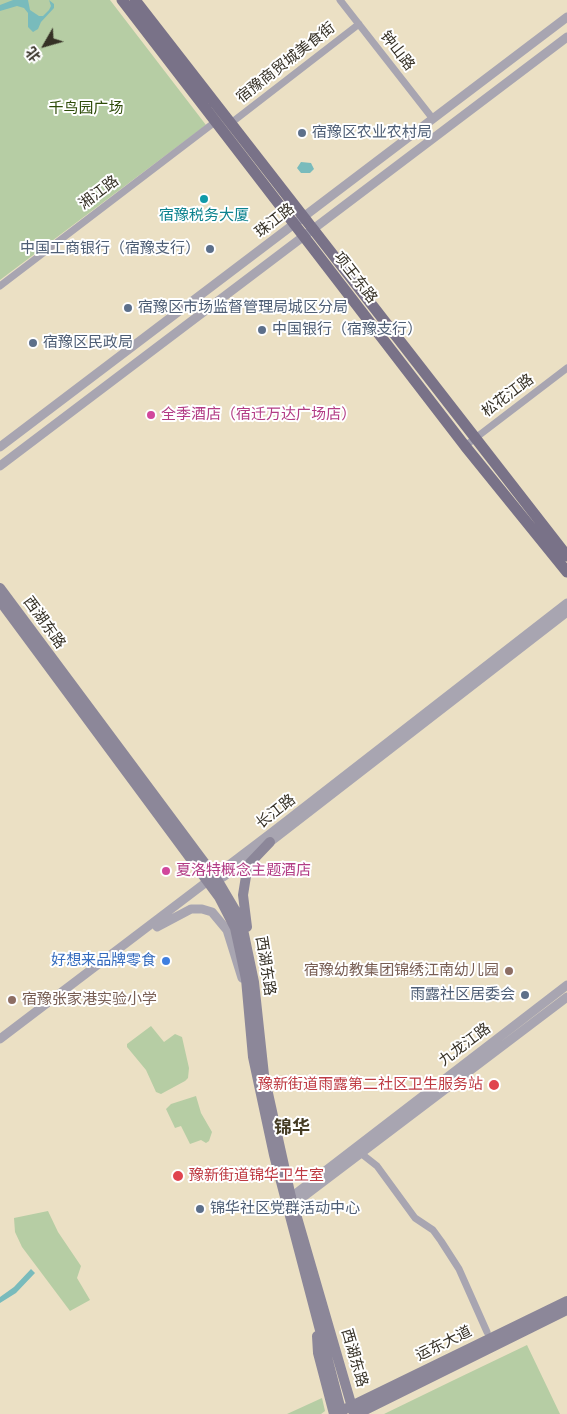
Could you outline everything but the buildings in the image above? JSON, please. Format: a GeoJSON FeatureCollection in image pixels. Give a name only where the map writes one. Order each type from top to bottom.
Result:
{"type":"FeatureCollection","features":[{"type":"Feature","properties":{"kind":"main road","name":"项王东路"},"geometry":{"type":"LineString","coordinates":[[122,0],[215,122],[308,232],[567,556]]}},
{"type":"Feature","properties":{"kind":"main road","name":"项王东路"},"geometry":{"type":"LineString","coordinates":[[135,0],[231,123],[298,220]]}},
{"type":"Feature","properties":{"kind":"main road","name":"项王东路"},"geometry":{"type":"LineString","coordinates":[[308,232],[466,447],[567,572]]}},
{"type":"Feature","properties":{"kind":"main road","name":"西湖东路"},"geometry":{"type":"LineString","coordinates":[[0,588],[241,920],[254,982],[264,1075],[289,1203],[354,1411]]}},
{"type":"Feature","properties":{"kind":"main road","name":"西湖东路"},"geometry":{"type":"LineString","coordinates":[[0,601],[213,881],[235,928],[248,999],[256,1075],[289,1203],[338,1413]]}},
{"type":"Feature","properties":{"kind":"main road"},"geometry":{"type":"LineString","coordinates":[[254,982],[243,895],[244,879],[250,863],[270,842]]}},
{"type":"Feature","properties":{"kind":"main road","name":"运东大道"},"geometry":{"type":"LineString","coordinates":[[354,1411],[567,1301]]}},
{"type":"Feature","properties":{"kind":"main road","name":"运东大道"},"geometry":{"type":"LineString","coordinates":[[338,1413],[354,1411],[567,1310]]}},
{"type":"Feature","properties":{"kind":"street","name":"钟山路"},"geometry":{"type":"LineString","coordinates":[[340,0],[432,119]]}},
{"type":"Feature","properties":{"kind":"street","name":"珠江路"},"geometry":{"type":"LineString","coordinates":[[0,447],[567,16]]}},
{"type":"Feature","properties":{"kind":"street","name":"宿豫商贸城美食街"},"geometry":{"type":"LineString","coordinates":[[231,123],[358,24]]}},
{"type":"Feature","properties":{"kind":"street","name":"珠江路"},"geometry":{"type":"LineString","coordinates":[[0,466],[567,37]]}},
{"type":"Feature","properties":{"kind":"street","name":"湘江路"},"geometry":{"type":"LineString","coordinates":[[0,286],[215,122]]}},
{"type":"Feature","properties":{"kind":"street","name":"松花江路"},"geometry":{"type":"LineString","coordinates":[[476,440],[567,368]]}},
{"type":"Feature","properties":{"kind":"street","name":"松花江路"},"geometry":{"type":"LineString","coordinates":[[466,447],[567,373]]}},
{"type":"Feature","properties":{"kind":"street","name":"长江路"},"geometry":{"type":"LineString","coordinates":[[0,1046],[157,927],[567,603]]}},
{"type":"Feature","properties":{"kind":"street","name":"长江路"},"geometry":{"type":"LineString","coordinates":[[0,1039],[213,881],[270,842],[567,612]]}},
{"type":"Feature","properties":{"kind":"street"},"geometry":{"type":"LineString","coordinates":[[157,927],[191,909],[207,910],[216,916],[227,930],[248,999]]}},
{"type":"Feature","properties":{"kind":"street","name":"九龙江路"},"geometry":{"type":"LineString","coordinates":[[289,1203],[567,984]]}},
{"type":"Feature","properties":{"kind":"street","name":"九龙江路"},"geometry":{"type":"LineString","coordinates":[[357,1151],[567,997]]}},
{"type":"Feature","properties":{"kind":"street"},"geometry":{"type":"LineString","coordinates":[[357,1151],[377,1166],[415,1218],[433,1230],[441,1241],[458,1269],[487,1332]]}},
{"type":"Feature","properties":{"kind":"green space","name":"千鸟园广场"},"geometry":{"type":"Polygon","coordinates":[[[0,0],[110,0],[206,125],[0,280],[0,0]]]}},
{"type":"Feature","properties":{"kind":"green space"},"geometry":{"type":"Polygon","coordinates":[[[151,1026],[164,1042],[175,1034],[182,1037],[189,1068],[188,1078],[185,1081],[161,1094],[156,1092],[146,1070],[127,1047],[127,1044],[151,1026]]]}},
{"type":"Feature","properties":{"kind":"green space"},"geometry":{"type":"Polygon","coordinates":[[[196,1096],[201,1113],[212,1132],[209,1141],[206,1143],[201,1140],[190,1144],[181,1126],[175,1128],[166,1109],[171,1104],[196,1096]]]}},
{"type":"Feature","properties":{"kind":"green space"},"geometry":{"type":"Polygon","coordinates":[[[48,1211],[58,1232],[81,1266],[77,1278],[90,1300],[70,1311],[22,1247],[15,1232],[14,1218],[48,1211]]]}},
{"type":"Feature","properties":{"kind":"green space"},"geometry":{"type":"Polygon","coordinates":[[[527,1345],[560,1414],[384,1414],[454,1380],[527,1345]]]}},
{"type":"Feature","properties":{"kind":"green space"},"geometry":{"type":"Polygon","coordinates":[[[322,1398],[325,1411],[321,1414],[287,1414],[322,1398]]]}},
{"type":"Feature","properties":{"kind":"water"},"geometry":{"type":"Polygon","coordinates":[[[13,0],[28,0],[30,10],[39,16],[43,16],[49,10],[51,6],[49,0],[54,4],[54,8],[41,22],[38,29],[33,32],[28,27],[28,13],[24,8],[17,6],[0,11],[0,5],[13,0]]]}},
{"type":"Feature","properties":{"kind":"water"},"geometry":{"type":"Polygon","coordinates":[[[301,162],[311,163],[314,169],[310,173],[301,173],[297,168],[301,162]]]}},
{"type":"Feature","properties":{"kind":"water"},"geometry":{"type":"Polygon","coordinates":[[[31,1269],[35,1273],[16,1293],[0,1303],[0,1297],[14,1287],[31,1269]]]}},
{"type":"Feature","properties":{"kind":"place","name":"宿豫区农业农村局"},"geometry":{"type":"Point","coordinates":[302,133]}},
{"type":"Feature","properties":{"kind":"place","name":"宿豫税务大厦"},"geometry":{"type":"Point","coordinates":[204,199]}},
{"type":"Feature","properties":{"kind":"place","name":"中国工商银行（宿豫支行）"},"geometry":{"type":"Point","coordinates":[210,249]}},
{"type":"Feature","properties":{"kind":"place","name":"宿豫区市场监督管理局城区分局"},"geometry":{"type":"Point","coordinates":[128,308]}},
{"type":"Feature","properties":{"kind":"place","name":"中国银行（宿豫支行）"},"geometry":{"type":"Point","coordinates":[262,330]}},
{"type":"Feature","properties":{"kind":"place","name":"宿豫区民政局"},"geometry":{"type":"Point","coordinates":[33,343]}},
{"type":"Feature","properties":{"kind":"place","name":"全季酒店（宿迁万达广场店）"},"geometry":{"type":"Point","coordinates":[151,415]}},
{"type":"Feature","properties":{"kind":"place","name":"夏洛特概念主题酒店"},"geometry":{"type":"Point","coordinates":[166,871]}},
{"type":"Feature","properties":{"kind":"place","name":"好想来品牌零食"},"geometry":{"type":"Point","coordinates":[166,961]}},
{"type":"Feature","properties":{"kind":"place","name":"宿豫幼教集团锦绣江南幼儿园"},"geometry":{"type":"Point","coordinates":[509,971]}},
{"type":"Feature","properties":{"kind":"place","name":"雨露社区居委会"},"geometry":{"type":"Point","coordinates":[525,995]}},
{"type":"Feature","properties":{"kind":"place","name":"宿豫张家港实验小学"},"geometry":{"type":"Point","coordinates":[12,1000]}},
{"type":"Feature","properties":{"kind":"place","name":"豫新街道雨露第二社区卫生服务站"},"geometry":{"type":"Point","coordinates":[494,1085]}},
{"type":"Feature","properties":{"kind":"place","name":"豫新街道锦华卫生室"},"geometry":{"type":"Point","coordinates":[178,1176]}},
{"type":"Feature","properties":{"kind":"place","name":"锦华社区党群活动中心"},"geometry":{"type":"Point","coordinates":[200,1209]}},
{"type":"Feature","properties":{"kind":"district","name":"锦华"},"geometry":{"type":"Point","coordinates":[292,1128]}}]}
